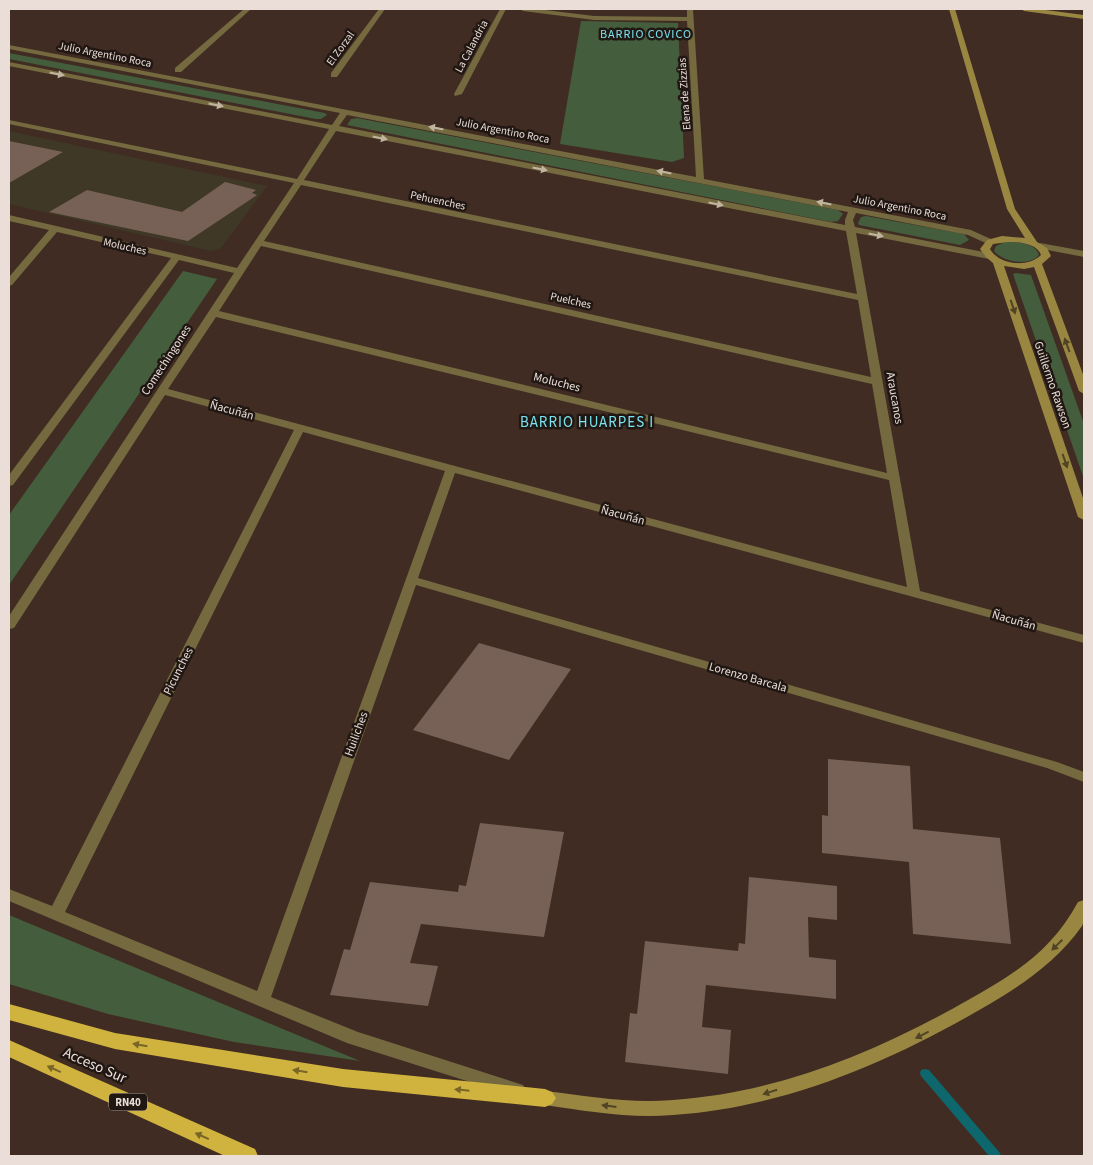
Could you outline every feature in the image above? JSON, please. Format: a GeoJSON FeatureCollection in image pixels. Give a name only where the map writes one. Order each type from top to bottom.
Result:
{"type":"FeatureCollection","features":[{"type":"Feature","properties":{"kind":"highway"},"geometry":{"type":"LineString","coordinates":[[9,1012],[115,1040],[304,1072],[343,1078],[545,1098]]}},
{"type":"Feature","properties":{"kind":"highway","name":"Acceso Sur"},"geometry":{"type":"LineString","coordinates":[[9,1048],[247,1156]]}},
{"type":"Feature","properties":{"kind":"main road"},"geometry":{"type":"LineString","coordinates":[[952,9],[1011,209],[1046,253],[1041,261],[1022,265],[993,258],[984,249],[990,242],[1009,238],[1037,244]]}},
{"type":"Feature","properties":{"kind":"main road"},"geometry":{"type":"LineString","coordinates":[[1024,9],[1084,17]]}},
{"type":"Feature","properties":{"kind":"main road"},"geometry":{"type":"LineString","coordinates":[[1009,238],[1011,209]]}},
{"type":"Feature","properties":{"kind":"main road","name":"Guillermo Rawson"},"geometry":{"type":"LineString","coordinates":[[993,258],[1084,517]]}},
{"type":"Feature","properties":{"kind":"main road"},"geometry":{"type":"LineString","coordinates":[[1041,261],[1084,391]]}},
{"type":"Feature","properties":{"kind":"main road"},"geometry":{"type":"LineString","coordinates":[[545,1098],[624,1108],[682,1107],[752,1097],[833,1073],[920,1036],[1021,977],[1043,959],[1076,925],[1084,906]]}},
{"type":"Feature","properties":{"kind":"street"},"geometry":{"type":"LineString","coordinates":[[178,70],[248,9]]}},
{"type":"Feature","properties":{"kind":"street","name":"El Zorzal"},"geometry":{"type":"LineString","coordinates":[[334,75],[382,9]]}},
{"type":"Feature","properties":{"kind":"street","name":"La Calandria"},"geometry":{"type":"LineString","coordinates":[[458,94],[503,9]]}},
{"type":"Feature","properties":{"kind":"street"},"geometry":{"type":"LineString","coordinates":[[523,9],[594,18],[690,19]]}},
{"type":"Feature","properties":{"kind":"street","name":"Elena de Zizzias"},"geometry":{"type":"LineString","coordinates":[[690,9],[700,179]]}},
{"type":"Feature","properties":{"kind":"street","name":"Julio Argentino Roca"},"geometry":{"type":"LineString","coordinates":[[9,47],[852,209],[971,233],[990,242]]}},
{"type":"Feature","properties":{"kind":"street"},"geometry":{"type":"LineString","coordinates":[[9,64],[993,258]]}},
{"type":"Feature","properties":{"kind":"street","name":"Comechingones"},"geometry":{"type":"LineString","coordinates":[[9,625],[241,272],[332,128],[345,111]]}},
{"type":"Feature","properties":{"kind":"street","name":"Pehuenches"},"geometry":{"type":"LineString","coordinates":[[9,122],[864,298]]}},
{"type":"Feature","properties":{"kind":"street","name":"Araucanos"},"geometry":{"type":"LineString","coordinates":[[852,209],[849,220],[914,592]]}},
{"type":"Feature","properties":{"kind":"street","name":"Moluches"},"geometry":{"type":"LineString","coordinates":[[9,218],[241,272]]}},
{"type":"Feature","properties":{"kind":"street"},"geometry":{"type":"LineString","coordinates":[[9,283],[55,230]]}},
{"type":"Feature","properties":{"kind":"street","name":"Puelches"},"geometry":{"type":"LineString","coordinates":[[259,243],[878,382]]}},
{"type":"Feature","properties":{"kind":"street"},"geometry":{"type":"LineString","coordinates":[[1037,244],[1084,255]]}},
{"type":"Feature","properties":{"kind":"street"},"geometry":{"type":"LineString","coordinates":[[1041,261],[1057,256],[1084,255]]}},
{"type":"Feature","properties":{"kind":"street"},"geometry":{"type":"LineString","coordinates":[[9,483],[176,258]]}},
{"type":"Feature","properties":{"kind":"street","name":"Moluches"},"geometry":{"type":"LineString","coordinates":[[213,313],[895,478]]}},
{"type":"Feature","properties":{"kind":"street","name":"Ñacuñán"},"geometry":{"type":"LineString","coordinates":[[162,391],[1084,639]]}},
{"type":"Feature","properties":{"kind":"street","name":"Picunches"},"geometry":{"type":"LineString","coordinates":[[55,914],[300,428]]}},
{"type":"Feature","properties":{"kind":"street","name":"Huiliches"},"geometry":{"type":"LineString","coordinates":[[262,1000],[451,469]]}},
{"type":"Feature","properties":{"kind":"street","name":"Lorenzo Barcala"},"geometry":{"type":"LineString","coordinates":[[411,580],[1052,765],[1084,777]]}},
{"type":"Feature","properties":{"kind":"street"},"geometry":{"type":"LineString","coordinates":[[9,895],[353,1038],[545,1098]]}},
{"type":"Feature","properties":{"kind":"shaded area"},"geometry":{"type":"Polygon","coordinates":[[[9,131],[267,186],[221,248],[211,251],[9,204],[9,131]]]}},
{"type":"Feature","properties":{"kind":"green space"},"geometry":{"type":"Polygon","coordinates":[[[581,21],[678,23],[684,158],[672,162],[560,144],[581,21]]]}},
{"type":"Feature","properties":{"kind":"green space"},"geometry":{"type":"Polygon","coordinates":[[[9,53],[325,113],[327,115],[321,119],[316,119],[9,59],[9,53]]]}},
{"type":"Feature","properties":{"kind":"green space"},"geometry":{"type":"Polygon","coordinates":[[[357,118],[838,210],[843,214],[838,221],[831,222],[347,125],[351,119],[357,118]]]}},
{"type":"Feature","properties":{"kind":"green space"},"geometry":{"type":"Polygon","coordinates":[[[866,216],[964,234],[969,240],[960,245],[859,225],[861,217],[866,216]]]}},
{"type":"Feature","properties":{"kind":"green space"},"geometry":{"type":"Polygon","coordinates":[[[1005,242],[1029,245],[1034,247],[1039,255],[1035,259],[1023,262],[1003,258],[994,251],[996,246],[1005,242]]]}},
{"type":"Feature","properties":{"kind":"green space"},"geometry":{"type":"Polygon","coordinates":[[[183,271],[217,279],[9,585],[9,515],[183,271]]]}},
{"type":"Feature","properties":{"kind":"green space"},"geometry":{"type":"Polygon","coordinates":[[[1013,274],[1031,275],[1084,424],[1084,479],[1013,274]]]}},
{"type":"Feature","properties":{"kind":"green space"},"geometry":{"type":"Polygon","coordinates":[[[9,915],[360,1061],[234,1042],[108,1014],[9,984],[9,915]]]}},
{"type":"Feature","properties":{"kind":"building"},"geometry":{"type":"Polygon","coordinates":[[[9,141],[63,152],[9,183],[9,141]]]}},
{"type":"Feature","properties":{"kind":"building"},"geometry":{"type":"Polygon","coordinates":[[[225,182],[256,190],[252,193],[257,195],[188,241],[49,212],[87,190],[182,212],[225,182]]]}},
{"type":"Feature","properties":{"kind":"building"},"geometry":{"type":"Polygon","coordinates":[[[479,643],[571,669],[509,760],[413,730],[479,643]]]}},
{"type":"Feature","properties":{"kind":"building"},"geometry":{"type":"Polygon","coordinates":[[[828,759],[910,766],[913,829],[1000,838],[1011,944],[913,934],[909,862],[822,853],[822,815],[828,816],[828,759]]]}},
{"type":"Feature","properties":{"kind":"building"},"geometry":{"type":"Polygon","coordinates":[[[480,823],[564,832],[544,937],[421,924],[410,963],[438,966],[428,1006],[330,995],[344,949],[350,950],[370,882],[458,892],[459,885],[466,886],[480,823]]]}},
{"type":"Feature","properties":{"kind":"building"},"geometry":{"type":"Polygon","coordinates":[[[749,877],[837,886],[837,920],[808,917],[809,957],[836,960],[836,999],[706,985],[702,1027],[731,1030],[728,1074],[625,1062],[630,1013],[637,1014],[645,941],[738,951],[739,943],[745,944],[749,877]]]}},
{"type":"Feature","properties":{"kind":"waterway"},"geometry":{"type":"LineString","coordinates":[[925,1073],[996,1156]]}},
{"type":"Feature","properties":{"kind":"district","name":"BARRIO COVICO"},"geometry":{"type":"Point","coordinates":[646,34]}},
{"type":"Feature","properties":{"kind":"district","name":"BARRIO HUARPES I"},"geometry":{"type":"Point","coordinates":[587,422]}}]}
